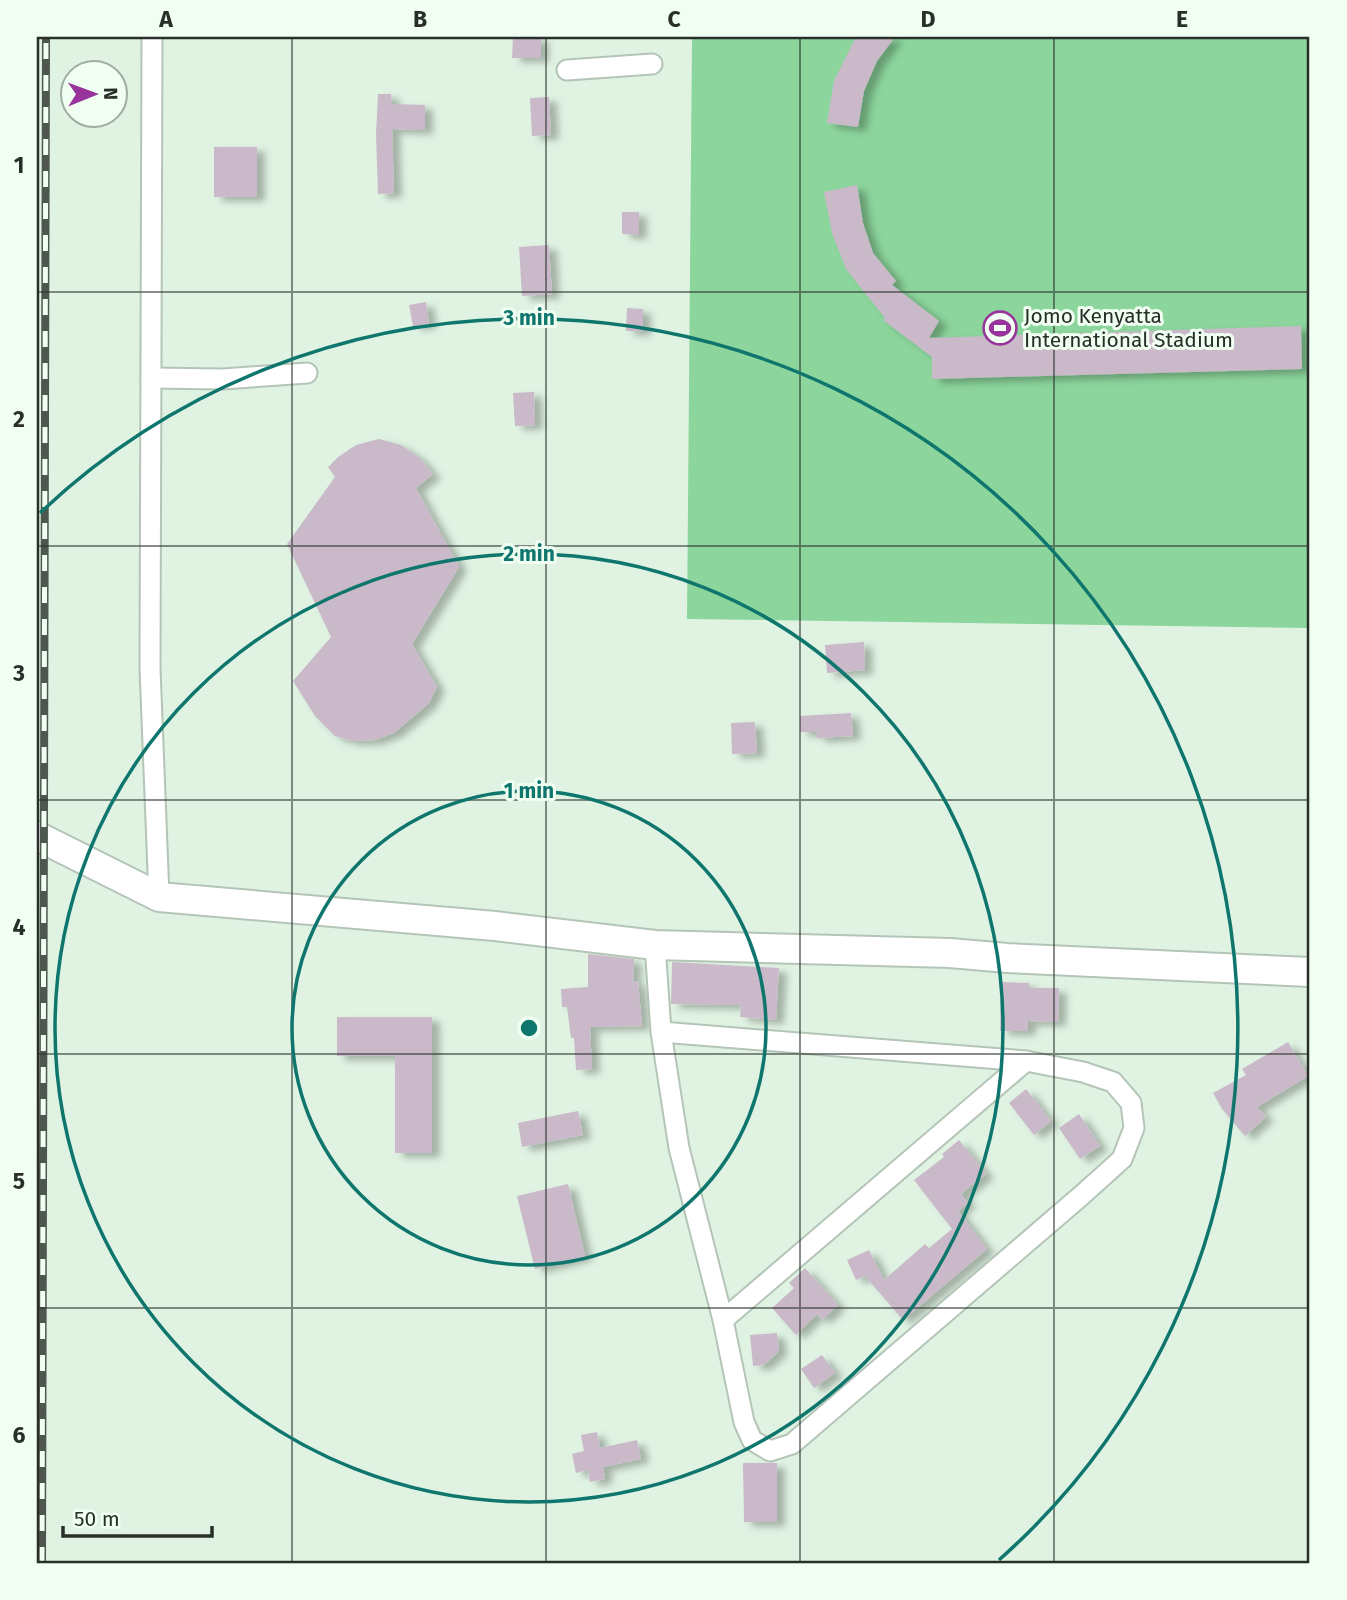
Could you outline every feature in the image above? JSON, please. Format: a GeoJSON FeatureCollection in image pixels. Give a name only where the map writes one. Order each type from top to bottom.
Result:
{"type":"FeatureCollection","features":[{"type":"Feature","properties":{"kind":"street"},"geometry":{"type":"LineString","coordinates":[[152,37],[150,667],[159,897]]}},
{"type":"Feature","properties":{"kind":"street"},"geometry":{"type":"LineString","coordinates":[[567,70],[652,64]]}},
{"type":"Feature","properties":{"kind":"street"},"geometry":{"type":"LineString","coordinates":[[151,377],[223,379],[307,373]]}},
{"type":"Feature","properties":{"kind":"street"},"geometry":{"type":"LineString","coordinates":[[37,836],[159,897],[495,926],[655,945],[950,953],[1310,972]]}},
{"type":"Feature","properties":{"kind":"street"},"geometry":{"type":"LineString","coordinates":[[655,945],[661,1032],[679,1148],[723,1320],[744,1422],[752,1440],[770,1451],[792,1444],[1122,1159],[1134,1128],[1131,1103],[1113,1082],[1083,1072],[1026,1060],[661,1032]]}},
{"type":"Feature","properties":{"kind":"street"},"geometry":{"type":"LineString","coordinates":[[723,1320],[1026,1060]]}},
{"type":"Feature","properties":{"kind":"green space","name":"Jomo Kenyatta International Stadium"},"geometry":{"type":"Polygon","coordinates":[[[692,37],[1310,37],[1310,628],[687,619],[692,37]]]}},
{"type":"Feature","properties":{"kind":"building"},"geometry":{"type":"Polygon","coordinates":[[[513,37],[541,37],[541,58],[512,58],[513,37]]]}},
{"type":"Feature","properties":{"kind":"building"},"geometry":{"type":"Polygon","coordinates":[[[856,37],[895,37],[877,61],[864,91],[858,127],[827,123],[834,81],[856,37]]]}},
{"type":"Feature","properties":{"kind":"building"},"geometry":{"type":"Polygon","coordinates":[[[378,94],[391,94],[392,104],[425,105],[425,130],[392,129],[394,193],[378,194],[378,94]]]}},
{"type":"Feature","properties":{"kind":"building"},"geometry":{"type":"Polygon","coordinates":[[[549,97],[551,135],[532,136],[530,98],[549,97]]]}},
{"type":"Feature","properties":{"kind":"building"},"geometry":{"type":"Polygon","coordinates":[[[214,147],[257,147],[257,197],[214,197],[214,147]]]}},
{"type":"Feature","properties":{"kind":"building"},"geometry":{"type":"Polygon","coordinates":[[[857,185],[863,223],[873,253],[896,281],[892,285],[939,321],[929,338],[1301,326],[1302,369],[932,379],[932,357],[883,320],[885,318],[846,269],[832,233],[824,192],[857,185]]]}},
{"type":"Feature","properties":{"kind":"building"},"geometry":{"type":"Polygon","coordinates":[[[622,212],[639,212],[639,235],[622,234],[622,212]]]}},
{"type":"Feature","properties":{"kind":"building"},"geometry":{"type":"Polygon","coordinates":[[[549,245],[552,294],[522,296],[519,247],[549,245]]]}},
{"type":"Feature","properties":{"kind":"building"},"geometry":{"type":"Polygon","coordinates":[[[426,302],[429,324],[413,326],[409,305],[426,302]]]}},
{"type":"Feature","properties":{"kind":"building"},"geometry":{"type":"Polygon","coordinates":[[[627,308],[643,309],[643,331],[626,331],[627,308]]]}},
{"type":"Feature","properties":{"kind":"building"},"geometry":{"type":"Polygon","coordinates":[[[534,392],[535,425],[515,426],[513,393],[534,392]]]}},
{"type":"Feature","properties":{"kind":"building"},"geometry":{"type":"Polygon","coordinates":[[[379,439],[401,445],[420,458],[433,474],[416,488],[459,567],[412,644],[437,687],[429,703],[394,733],[375,740],[353,741],[335,736],[315,716],[293,681],[331,637],[287,544],[335,477],[328,467],[356,445],[379,439]]]}},
{"type":"Feature","properties":{"kind":"building"},"geometry":{"type":"Polygon","coordinates":[[[864,642],[865,670],[827,673],[825,645],[864,642]]]}},
{"type":"Feature","properties":{"kind":"building"},"geometry":{"type":"Polygon","coordinates":[[[851,713],[853,736],[817,738],[817,732],[800,732],[800,716],[851,713]]]}},
{"type":"Feature","properties":{"kind":"building"},"geometry":{"type":"Polygon","coordinates":[[[755,722],[757,753],[732,754],[731,723],[755,722]]]}},
{"type":"Feature","properties":{"kind":"building"},"geometry":{"type":"Polygon","coordinates":[[[588,954],[634,959],[633,982],[638,981],[642,1026],[590,1027],[592,1069],[576,1070],[574,1038],[571,1038],[567,1007],[562,1007],[561,989],[588,987],[588,954]]]}},
{"type":"Feature","properties":{"kind":"building"},"geometry":{"type":"Polygon","coordinates":[[[672,962],[779,968],[776,1020],[740,1017],[741,1005],[671,1004],[672,962]]]}},
{"type":"Feature","properties":{"kind":"building"},"geometry":{"type":"Polygon","coordinates":[[[1001,982],[1029,983],[1029,988],[1059,988],[1058,1022],[1028,1021],[1028,1031],[1000,1031],[1001,982]]]}},
{"type":"Feature","properties":{"kind":"building"},"geometry":{"type":"Polygon","coordinates":[[[337,1017],[432,1017],[432,1153],[395,1153],[395,1056],[337,1056],[337,1017]]]}},
{"type":"Feature","properties":{"kind":"building"},"geometry":{"type":"Polygon","coordinates":[[[1288,1042],[1308,1076],[1257,1107],[1266,1117],[1245,1136],[1222,1109],[1213,1093],[1246,1075],[1242,1069],[1288,1042]]]}},
{"type":"Feature","properties":{"kind":"building"},"geometry":{"type":"Polygon","coordinates":[[[1026,1089],[1051,1121],[1034,1135],[1009,1103],[1026,1089]]]}},
{"type":"Feature","properties":{"kind":"building"},"geometry":{"type":"Polygon","coordinates":[[[578,1111],[583,1135],[522,1147],[518,1123],[578,1111]]]}},
{"type":"Feature","properties":{"kind":"building"},"geometry":{"type":"Polygon","coordinates":[[[1079,1114],[1100,1146],[1080,1159],[1059,1128],[1079,1114]]]}},
{"type":"Feature","properties":{"kind":"building"},"geometry":{"type":"Polygon","coordinates":[[[959,1140],[986,1174],[961,1194],[968,1203],[958,1211],[987,1249],[903,1320],[865,1276],[856,1280],[847,1260],[869,1250],[884,1280],[925,1244],[929,1248],[952,1229],[914,1180],[944,1157],[942,1154],[959,1140]]]}},
{"type":"Feature","properties":{"kind":"building"},"geometry":{"type":"Polygon","coordinates":[[[568,1184],[585,1256],[535,1269],[517,1196],[568,1184]]]}},
{"type":"Feature","properties":{"kind":"building"},"geometry":{"type":"Polygon","coordinates":[[[805,1268],[838,1305],[822,1320],[817,1314],[796,1335],[772,1308],[794,1288],[789,1283],[805,1268]]]}},
{"type":"Feature","properties":{"kind":"building"},"geometry":{"type":"Polygon","coordinates":[[[777,1333],[779,1351],[764,1365],[753,1366],[750,1335],[777,1333]]]}},
{"type":"Feature","properties":{"kind":"building"},"geometry":{"type":"Polygon","coordinates":[[[822,1355],[835,1373],[814,1388],[801,1369],[822,1355]]]}},
{"type":"Feature","properties":{"kind":"building"},"geometry":{"type":"Polygon","coordinates":[[[597,1432],[600,1448],[637,1440],[641,1459],[603,1467],[605,1479],[590,1482],[588,1470],[576,1473],[572,1454],[584,1451],[581,1435],[597,1432]]]}},
{"type":"Feature","properties":{"kind":"building"},"geometry":{"type":"Polygon","coordinates":[[[743,1463],[777,1463],[777,1522],[744,1522],[743,1463]]]}},
{"type":"Feature","properties":{"kind":"railway"},"geometry":{"type":"LineString","coordinates":[[42,1563],[46,37]]}},
{"type":"Feature","properties":{"kind":"place","name":"Jomo Kenyatta International Stadium"},"geometry":{"type":"Point","coordinates":[1000,328]}}]}
